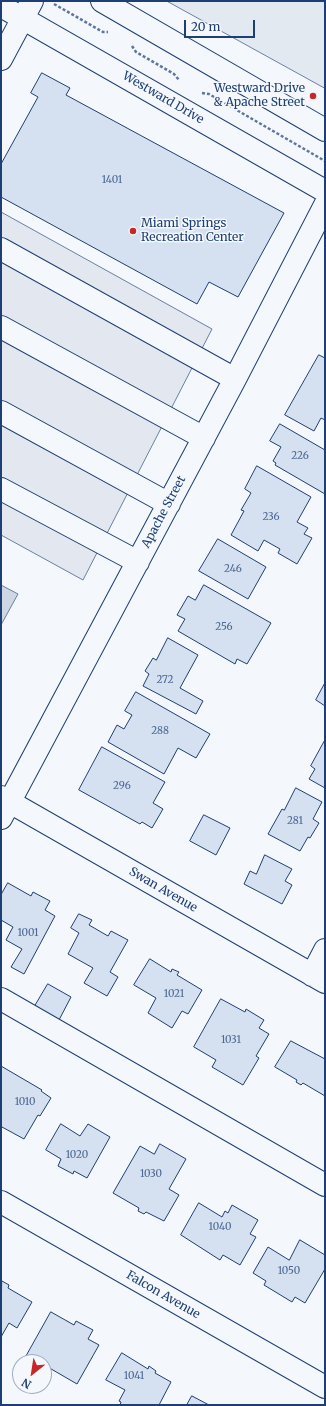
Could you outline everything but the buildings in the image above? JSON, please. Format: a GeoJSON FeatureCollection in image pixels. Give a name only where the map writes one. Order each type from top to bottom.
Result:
{"type":"FeatureCollection","features":[{"type":"Feature","properties":{"kind":"street"},"geometry":{"type":"LineString","coordinates":[[102,1],[325,130]]}},
{"type":"Feature","properties":{"kind":"street","name":"Westward Drive"},"geometry":{"type":"LineString","coordinates":[[1,6],[28,10],[325,191]]}},
{"type":"Feature","properties":{"kind":"street"},"geometry":{"type":"LineString","coordinates":[[1,59],[28,10]]}},
{"type":"Feature","properties":{"kind":"street","name":"Apache Street"},"geometry":{"type":"LineString","coordinates":[[4,806],[169,504],[325,205]]}},
{"type":"Feature","properties":{"kind":"street"},"geometry":{"type":"LineString","coordinates":[[1,249],[235,379]]}},
{"type":"Feature","properties":{"kind":"street"},"geometry":{"type":"LineString","coordinates":[[1,327],[204,438]]}},
{"type":"Feature","properties":{"kind":"street"},"geometry":{"type":"LineString","coordinates":[[1,412],[169,504]]}},
{"type":"Feature","properties":{"kind":"street"},"geometry":{"type":"LineString","coordinates":[[1,489],[138,562]]}},
{"type":"Feature","properties":{"kind":"street","name":"Swan Avenue"},"geometry":{"type":"LineString","coordinates":[[4,806],[318,979]]}},
{"type":"Feature","properties":{"kind":"street"},"geometry":{"type":"LineString","coordinates":[[318,979],[325,950]]}},
{"type":"Feature","properties":{"kind":"street"},"geometry":{"type":"LineString","coordinates":[[1,999],[325,1185]]}},
{"type":"Feature","properties":{"kind":"street","name":"Falcon Avenue"},"geometry":{"type":"LineString","coordinates":[[1,1202],[325,1387]]}},
{"type":"Feature","properties":{"kind":"path"},"geometry":{"type":"LineString","coordinates":[[54,3],[102,32]]}},
{"type":"Feature","properties":{"kind":"path"},"geometry":{"type":"LineString","coordinates":[[136,52],[174,74]]}},
{"type":"Feature","properties":{"kind":"path"},"geometry":{"type":"LineString","coordinates":[[209,94],[325,161]]}},
{"type":"Feature","properties":{"kind":"shaded area"},"geometry":{"type":"Polygon","coordinates":[[[167,1],[325,1],[325,88],[167,1]]]}},
{"type":"Feature","properties":{"kind":"shaded area"},"geometry":{"type":"Polygon","coordinates":[[[1,212],[212,329],[83,580],[1,535],[1,212]]]}},
{"type":"Feature","properties":{"kind":"shaded area"},"geometry":{"type":"Polygon","coordinates":[[[1,585],[18,594],[1,625],[1,585]]]}},
{"type":"Feature","properties":{"kind":"place","name":"Westward Drive & Apache Street"},"geometry":{"type":"Point","coordinates":[313,96]}},
{"type":"Feature","properties":{"kind":"place","name":"Miami Springs Recreation Center"},"geometry":{"type":"Point","coordinates":[133,231]}}]}
